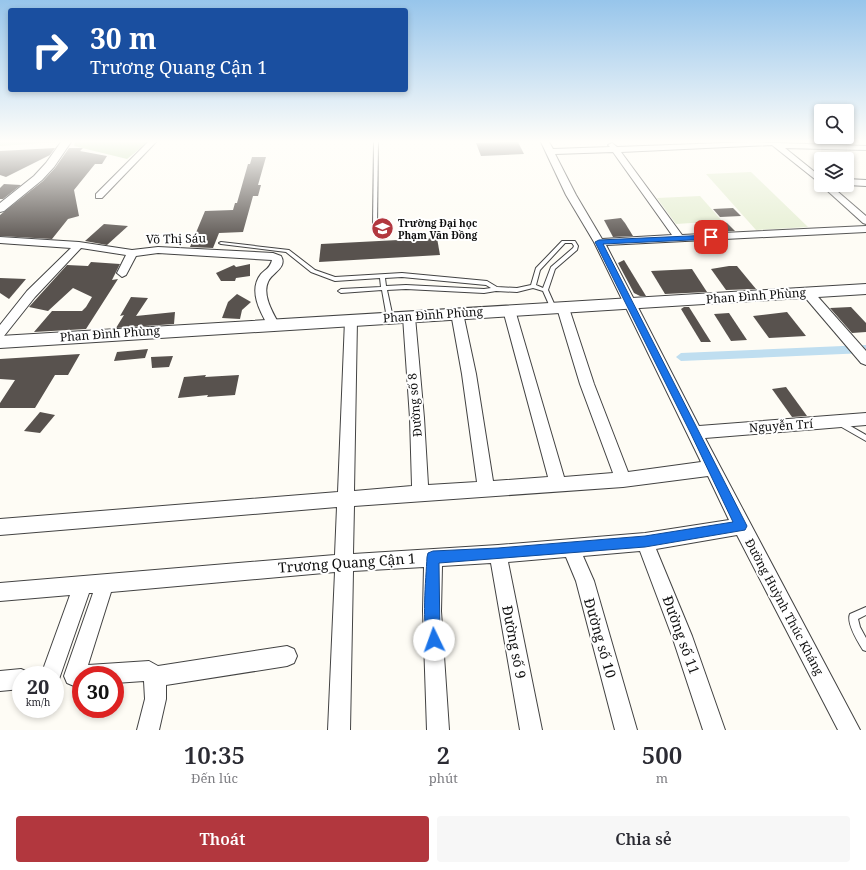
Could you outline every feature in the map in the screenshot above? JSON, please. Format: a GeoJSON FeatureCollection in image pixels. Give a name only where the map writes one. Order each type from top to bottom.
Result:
{"type":"FeatureCollection","features":[{"type":"Feature","properties":{"kind":"street"},"geometry":{"type":"LineString","coordinates":[[0,209],[18,192],[40,176]]}},
{"type":"Feature","properties":{"kind":"street"},"geometry":{"type":"LineString","coordinates":[[99,196],[117,176]]}},
{"type":"Feature","properties":{"kind":"street","name":"Đường Huỳnh Thúc Kháng"},"geometry":{"type":"LineString","coordinates":[[562,176],[571,195],[599,242],[696,432],[741,526],[849,730]]}},
{"type":"Feature","properties":{"kind":"street"},"geometry":{"type":"LineString","coordinates":[[635,176],[680,239]]}},
{"type":"Feature","properties":{"kind":"street"},"geometry":{"type":"LineString","coordinates":[[854,182],[866,183]]}},
{"type":"Feature","properties":{"kind":"street"},"geometry":{"type":"LineString","coordinates":[[833,192],[866,221]]}},
{"type":"Feature","properties":{"kind":"street"},"geometry":{"type":"LineString","coordinates":[[599,242],[866,229]]}},
{"type":"Feature","properties":{"kind":"street","name":"Võ Thị Sáu"},"geometry":{"type":"LineString","coordinates":[[0,240],[79,245],[132,253],[158,250],[269,255],[277,258],[274,270],[264,278],[262,283],[262,300],[273,324]]}},
{"type":"Feature","properties":{"kind":"street"},"geometry":{"type":"LineString","coordinates":[[0,333],[31,294],[79,245]]}},
{"type":"Feature","properties":{"kind":"street"},"geometry":{"type":"LineString","coordinates":[[122,273],[132,253]]}},
{"type":"Feature","properties":{"kind":"street","name":"Phan Đình Phùng"},"geometry":{"type":"LineString","coordinates":[[0,342],[273,324],[866,289]]}},
{"type":"Feature","properties":{"kind":"street"},"geometry":{"type":"LineString","coordinates":[[807,292],[866,360]]}},
{"type":"Feature","properties":{"kind":"street"},"geometry":{"type":"LineString","coordinates":[[558,308],[623,480]]}},
{"type":"Feature","properties":{"kind":"street"},"geometry":{"type":"LineString","coordinates":[[509,310],[558,484]]}},
{"type":"Feature","properties":{"kind":"street"},"geometry":{"type":"LineString","coordinates":[[457,314],[469,374],[486,489]]}},
{"type":"Feature","properties":{"kind":"street","name":"Đường số 8"},"geometry":{"type":"LineString","coordinates":[[409,317],[417,418],[420,493]]}},
{"type":"Feature","properties":{"kind":"street"},"geometry":{"type":"LineString","coordinates":[[339,730],[343,563],[347,499],[351,320]]}},
{"type":"Feature","properties":{"kind":"street","name":"Nguyễn Trí"},"geometry":{"type":"LineString","coordinates":[[696,432],[866,419]]}},
{"type":"Feature","properties":{"kind":"street"},"geometry":{"type":"LineString","coordinates":[[0,527],[420,493],[623,480],[712,468]]}},
{"type":"Feature","properties":{"kind":"street","name":"Trương Quang Cận 1"},"geometry":{"type":"LineString","coordinates":[[0,592],[343,563],[498,554],[571,546],[645,542],[741,526]]}},
{"type":"Feature","properties":{"kind":"street","name":"Đường số 11"},"geometry":{"type":"LineString","coordinates":[[645,542],[682,636],[714,730]]}},
{"type":"Feature","properties":{"kind":"street","name":"Đường số 10"},"geometry":{"type":"LineString","coordinates":[[571,546],[585,581],[626,730]]}},
{"type":"Feature","properties":{"kind":"street","name":"Đường số 9"},"geometry":{"type":"LineString","coordinates":[[498,554],[531,730]]}},
{"type":"Feature","properties":{"kind":"street"},"geometry":{"type":"LineString","coordinates":[[433,557],[432,611],[438,730]]}},
{"type":"Feature","properties":{"kind":"street"},"geometry":{"type":"LineString","coordinates":[[76,666],[105,583]]}},
{"type":"Feature","properties":{"kind":"street"},"geometry":{"type":"LineString","coordinates":[[54,666],[83,585]]}},
{"type":"Feature","properties":{"kind":"street"},"geometry":{"type":"LineString","coordinates":[[155,677],[287,656]]}},
{"type":"Feature","properties":{"kind":"street"},"geometry":{"type":"LineString","coordinates":[[124,673],[149,671],[155,677],[157,692],[148,730]]}},
{"type":"Feature","properties":{"kind":"street"},"geometry":{"type":"LineString","coordinates":[[0,681],[12,680]]}},
{"type":"Feature","properties":{"kind":"lane"},"geometry":{"type":"LineString","coordinates":[[375,226],[376,176]]}},
{"type":"Feature","properties":{"kind":"lane"},"geometry":{"type":"LineString","coordinates":[[533,286],[538,269],[564,242],[574,242],[576,246],[574,249],[553,268],[545,290]]}},
{"type":"Feature","properties":{"kind":"lane"},"geometry":{"type":"LineString","coordinates":[[221,243],[287,251],[313,271],[335,279],[402,275],[487,283],[496,288]]}},
{"type":"Feature","properties":{"kind":"lane"},"geometry":{"type":"LineString","coordinates":[[382,277],[390,318]]}},
{"type":"Feature","properties":{"kind":"lane"},"geometry":{"type":"LineString","coordinates":[[341,291],[384,287],[423,287],[484,291],[496,288],[517,290],[533,286],[545,290],[558,308]]}},
{"type":"Feature","properties":{"kind":"lane"},"geometry":{"type":"LineString","coordinates":[[838,422],[866,438]]}},
{"type":"Feature","properties":{"kind":"lane"},"geometry":{"type":"LineString","coordinates":[[866,611],[853,616],[856,628],[866,647]]}},
{"type":"Feature","properties":{"kind":"green space"},"geometry":{"type":"Polygon","coordinates":[[[708,176],[755,176],[808,227],[756,230],[708,176]]]}},
{"type":"Feature","properties":{"kind":"green space"},"geometry":{"type":"Polygon","coordinates":[[[700,196],[722,221],[676,224],[657,198],[700,196]]]}},
{"type":"Feature","properties":{"kind":"building"},"geometry":{"type":"Polygon","coordinates":[[[48,176],[85,176],[74,190],[79,216],[68,219],[52,239],[0,236],[0,215],[48,176]]]}},
{"type":"Feature","properties":{"kind":"building"},"geometry":{"type":"Polygon","coordinates":[[[245,176],[261,176],[258,185],[261,185],[258,196],[253,196],[243,232],[219,233],[213,248],[190,247],[205,211],[233,210],[235,203],[237,203],[245,176]]]}},
{"type":"Feature","properties":{"kind":"building"},"geometry":{"type":"Polygon","coordinates":[[[4,184],[21,185],[3,199],[0,199],[0,188],[4,184]]]}},
{"type":"Feature","properties":{"kind":"building"},"geometry":{"type":"Polygon","coordinates":[[[733,208],[741,216],[720,217],[713,209],[733,208]]]}},
{"type":"Feature","properties":{"kind":"building"},"geometry":{"type":"Polygon","coordinates":[[[621,218],[633,236],[613,237],[604,220],[621,218]]]}},
{"type":"Feature","properties":{"kind":"building"},"geometry":{"type":"Polygon","coordinates":[[[717,223],[727,223],[735,231],[710,232],[706,227],[718,225],[717,223]]]}},
{"type":"Feature","properties":{"kind":"building"},"geometry":{"type":"Polygon","coordinates":[[[104,224],[128,226],[107,245],[85,241],[104,224]]]}},
{"type":"Feature","properties":{"kind":"building"},"geometry":{"type":"Polygon","coordinates":[[[437,238],[440,255],[319,262],[321,244],[437,238]]]}},
{"type":"Feature","properties":{"kind":"building"},"geometry":{"type":"Polygon","coordinates":[[[624,260],[646,296],[640,296],[634,293],[618,263],[624,260]]]}},
{"type":"Feature","properties":{"kind":"building"},"geometry":{"type":"Polygon","coordinates":[[[91,262],[120,264],[112,280],[118,279],[86,329],[34,332],[52,311],[82,311],[86,307],[92,297],[73,288],[48,311],[29,307],[67,265],[88,266],[91,262]]]}},
{"type":"Feature","properties":{"kind":"building"},"geometry":{"type":"Polygon","coordinates":[[[250,264],[250,276],[236,278],[235,281],[221,281],[216,273],[234,265],[236,267],[250,264]]]}},
{"type":"Feature","properties":{"kind":"building"},"geometry":{"type":"Polygon","coordinates":[[[737,266],[756,289],[726,290],[711,269],[737,266]]]}},
{"type":"Feature","properties":{"kind":"building"},"geometry":{"type":"Polygon","coordinates":[[[692,269],[707,292],[665,294],[651,271],[692,269]]]}},
{"type":"Feature","properties":{"kind":"building"},"geometry":{"type":"Polygon","coordinates":[[[0,278],[26,279],[9,299],[0,293],[0,278]]]}},
{"type":"Feature","properties":{"kind":"building"},"geometry":{"type":"Polygon","coordinates":[[[237,294],[251,302],[242,310],[240,319],[222,318],[228,302],[237,294]]]}},
{"type":"Feature","properties":{"kind":"building"},"geometry":{"type":"Polygon","coordinates":[[[131,297],[148,298],[136,316],[175,312],[174,324],[116,328],[124,315],[120,316],[131,297]]]}},
{"type":"Feature","properties":{"kind":"building"},"geometry":{"type":"Polygon","coordinates":[[[684,307],[689,307],[711,342],[701,342],[681,309],[684,307]]]}},
{"type":"Feature","properties":{"kind":"building"},"geometry":{"type":"Polygon","coordinates":[[[851,307],[866,323],[866,332],[852,333],[830,308],[851,307]]]}},
{"type":"Feature","properties":{"kind":"building"},"geometry":{"type":"Polygon","coordinates":[[[787,312],[806,336],[769,338],[753,316],[787,312]]]}},
{"type":"Feature","properties":{"kind":"building"},"geometry":{"type":"Polygon","coordinates":[[[729,313],[747,340],[731,341],[714,314],[729,313]]]}},
{"type":"Feature","properties":{"kind":"building"},"geometry":{"type":"Polygon","coordinates":[[[148,349],[145,358],[114,361],[117,352],[148,349]]]}},
{"type":"Feature","properties":{"kind":"building"},"geometry":{"type":"Polygon","coordinates":[[[80,354],[68,375],[55,375],[35,408],[0,408],[0,403],[15,380],[0,379],[0,359],[80,354]]]}},
{"type":"Feature","properties":{"kind":"building"},"geometry":{"type":"Polygon","coordinates":[[[173,356],[169,367],[152,368],[151,357],[173,356]]]}},
{"type":"Feature","properties":{"kind":"building"},"geometry":{"type":"Polygon","coordinates":[[[206,375],[205,377],[239,375],[235,395],[207,397],[208,395],[178,398],[184,377],[206,375]]]}},
{"type":"Feature","properties":{"kind":"building"},"geometry":{"type":"Polygon","coordinates":[[[786,387],[807,416],[792,417],[772,389],[786,387]]]}},
{"type":"Feature","properties":{"kind":"building"},"geometry":{"type":"Polygon","coordinates":[[[40,412],[55,415],[40,433],[24,431],[40,412]]]}},
{"type":"Feature","properties":{"kind":"waterway"},"geometry":{"type":"LineString","coordinates":[[681,357],[866,349]]}},
{"type":"Feature","properties":{"kind":"place","name":"Trường Đại học Phạm Văn Đồng"},"geometry":{"type":"Point","coordinates":[382,229]}},
{"type":"Feature","properties":{"kind":"route"},"geometry":{"type":"LineString","coordinates":[[434,640],[432,611],[433,557],[498,554],[571,546],[645,542],[741,526],[696,432],[599,242],[711,237]]}}]}
